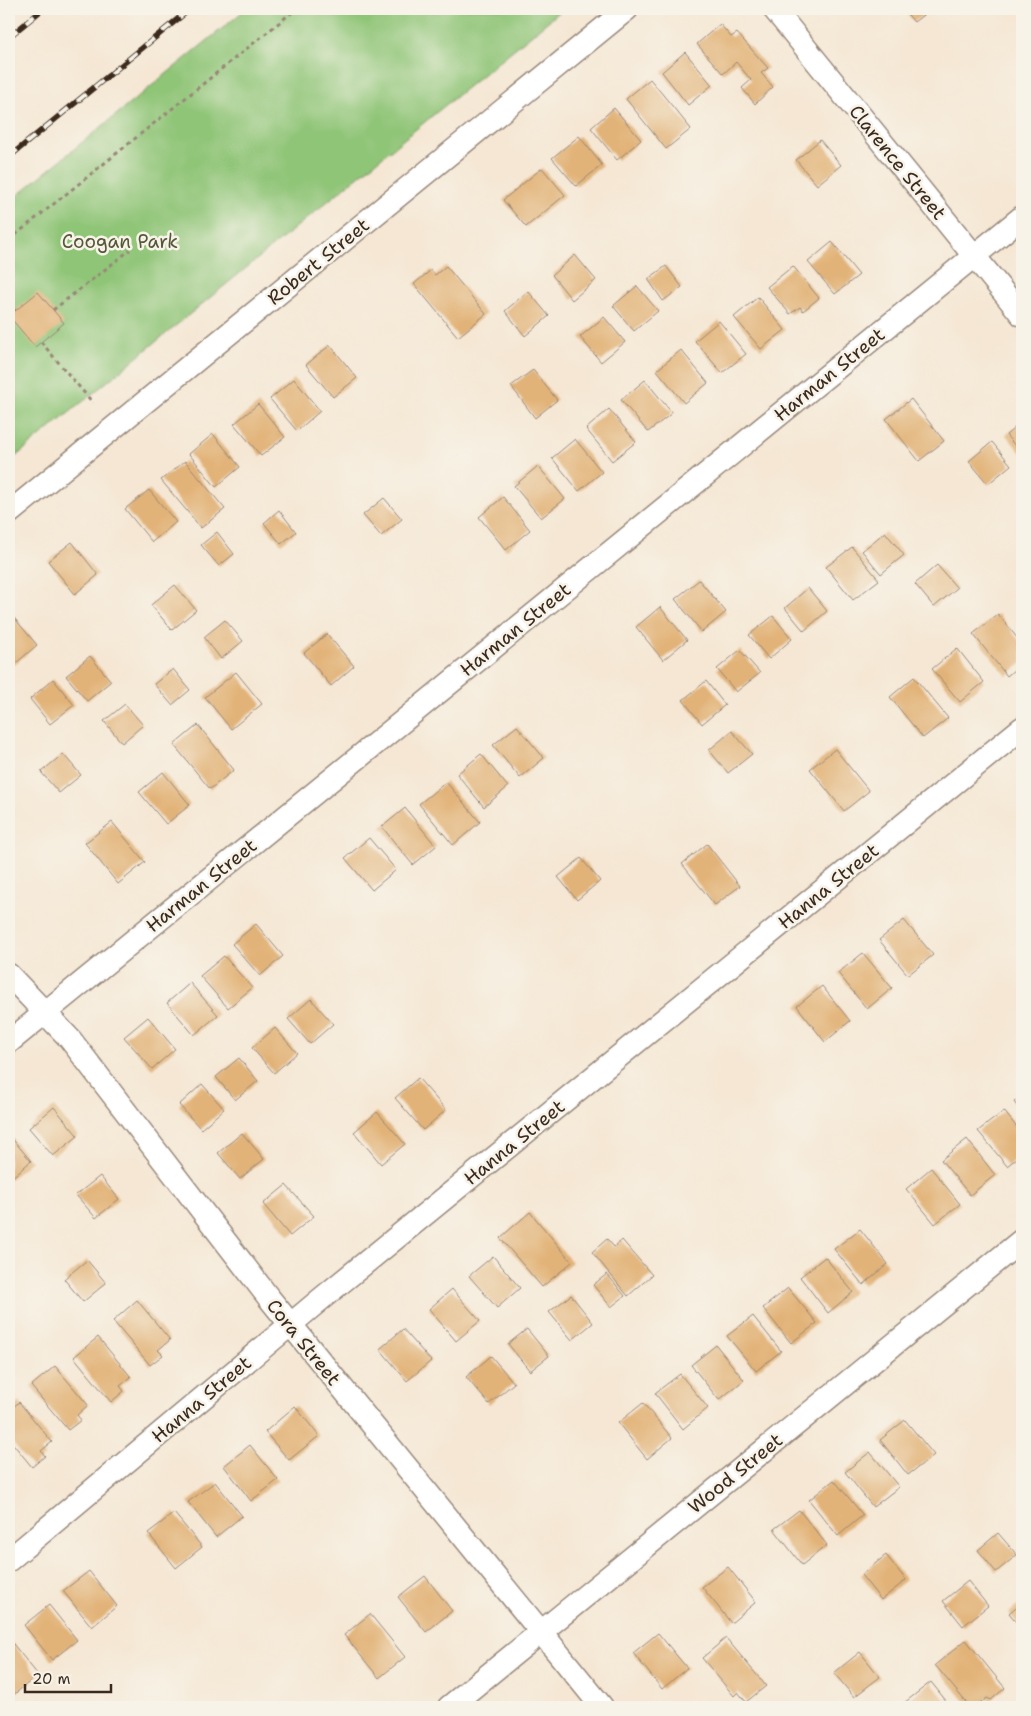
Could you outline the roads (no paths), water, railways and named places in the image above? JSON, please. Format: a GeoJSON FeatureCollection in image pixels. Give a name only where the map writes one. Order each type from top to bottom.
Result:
{"type":"FeatureCollection","features":[{"type":"Feature","properties":{"kind":"street","name":"Robert Street"},"geometry":{"type":"LineString","coordinates":[[9,513],[628,9]]}},
{"type":"Feature","properties":{"kind":"street","name":"Clarence Street"},"geometry":{"type":"LineString","coordinates":[[774,9],[1022,316]]}},
{"type":"Feature","properties":{"kind":"street","name":"Harman Street"},"geometry":{"type":"LineString","coordinates":[[9,1042],[1022,217]]}},
{"type":"Feature","properties":{"kind":"street","name":"Hanna Street"},"geometry":{"type":"LineString","coordinates":[[9,1560],[290,1325],[1022,728]]}},
{"type":"Feature","properties":{"kind":"street","name":"Cora Street"},"geometry":{"type":"LineString","coordinates":[[9,975],[70,1039],[290,1325],[539,1633],[602,1707]]}},
{"type":"Feature","properties":{"kind":"street","name":"Wood Street"},"geometry":{"type":"LineString","coordinates":[[449,1707],[1022,1240]]}},
{"type":"Feature","properties":{"kind":"railway"},"geometry":{"type":"LineString","coordinates":[[9,37],[43,9]]}},
{"type":"Feature","properties":{"kind":"railway"},"geometry":{"type":"LineString","coordinates":[[9,157],[190,9]]}},
{"type":"Feature","properties":{"kind":"park label","name":"Coogan Park"},"geometry":{"type":"Point","coordinates":[120,241]}}]}
